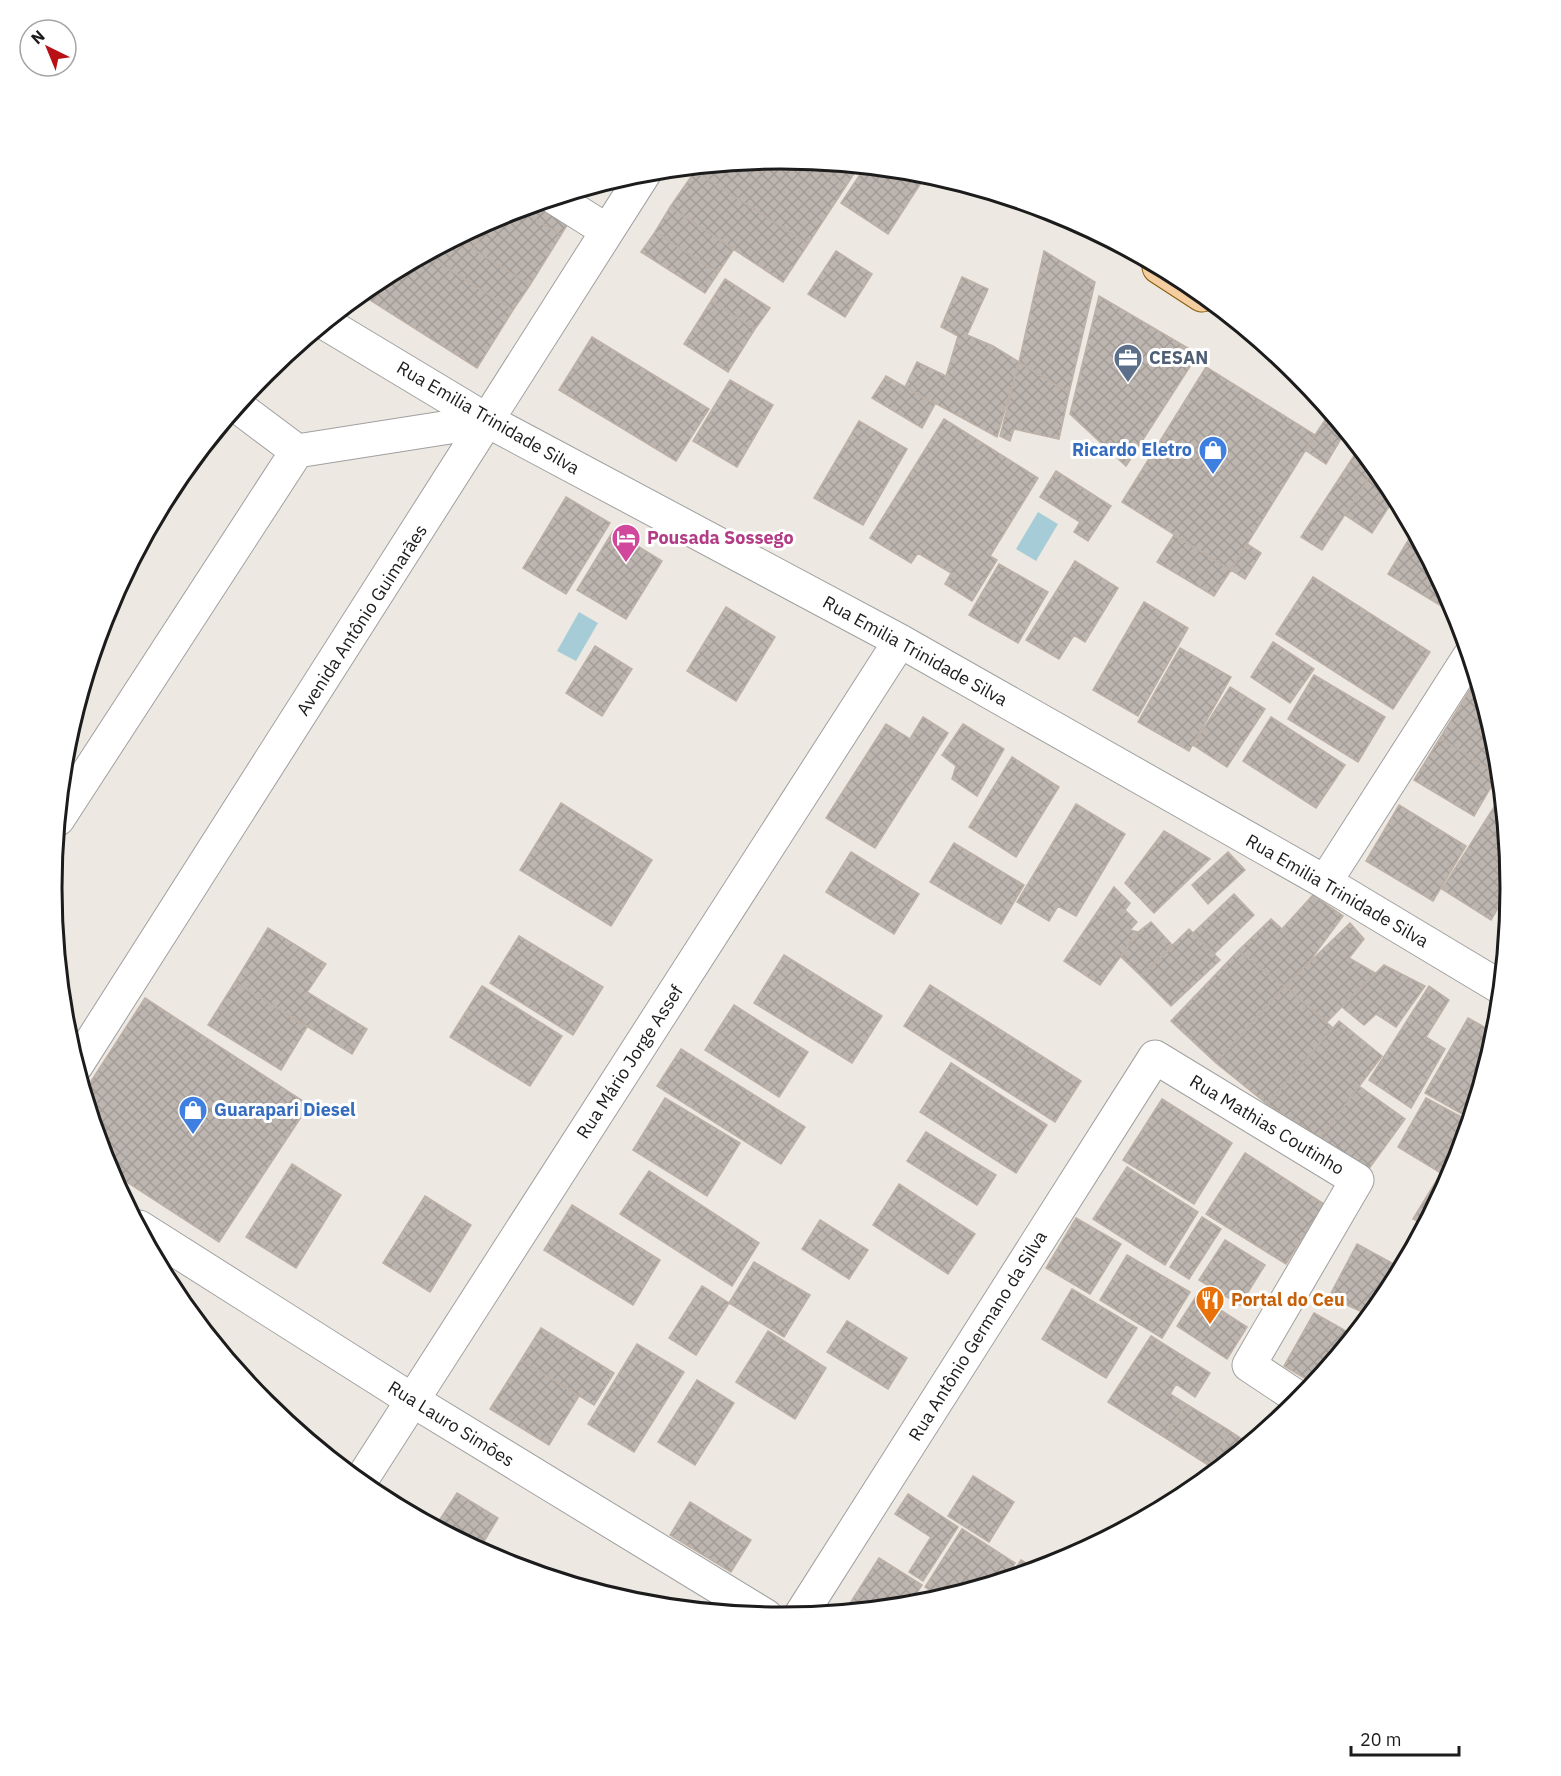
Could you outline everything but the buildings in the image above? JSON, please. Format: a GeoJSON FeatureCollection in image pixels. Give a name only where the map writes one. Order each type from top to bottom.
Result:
{"type":"FeatureCollection","features":[{"type":"Feature","properties":{"kind":"street","name":"Avenida Antônio Guimarães"},"geometry":{"type":"LineString","coordinates":[[82,1057],[488,422],[606,230],[637,184]]}},
{"type":"Feature","properties":{"kind":"street"},"geometry":{"type":"LineString","coordinates":[[563,203],[606,230]]}},
{"type":"Feature","properties":{"kind":"street","name":"Rua Emilia Trinidade Silva"},"geometry":{"type":"LineString","coordinates":[[332,327],[488,422],[900,641],[1325,882],[1493,983]]}},
{"type":"Feature","properties":{"kind":"street"},"geometry":{"type":"LineString","coordinates":[[243,411],[297,452],[488,422]]}},
{"type":"Feature","properties":{"kind":"street"},"geometry":{"type":"LineString","coordinates":[[67,806],[297,452]]}},
{"type":"Feature","properties":{"kind":"street","name":"Rua Mário Jorge Assef"},"geometry":{"type":"LineString","coordinates":[[365,1474],[900,641]]}},
{"type":"Feature","properties":{"kind":"street"},"geometry":{"type":"LineString","coordinates":[[1325,882],[1464,665]]}},
{"type":"Feature","properties":{"kind":"street","name":"Rua Mathias Coutinho"},"geometry":{"type":"LineString","coordinates":[[1155,1057],[1357,1180],[1249,1365],[1292,1393]]}},
{"type":"Feature","properties":{"kind":"street","name":"Rua Antônio Germano da Silva"},"geometry":{"type":"LineString","coordinates":[[806,1606],[1155,1057]]}},
{"type":"Feature","properties":{"kind":"street","name":"Rua Lauro Simões"},"geometry":{"type":"LineString","coordinates":[[151,1235],[412,1400],[749,1606]]}},
{"type":"Feature","properties":{"kind":"water"},"geometry":{"type":"Polygon","coordinates":[[[1038,512],[1058,524],[1036,561],[1016,549],[1038,512]]]}},
{"type":"Feature","properties":{"kind":"water"},"geometry":{"type":"Polygon","coordinates":[[[579,612],[598,623],[576,661],[557,651],[579,612]]]}},
{"type":"Feature","properties":{"kind":"place","name":"CESAN"},"geometry":{"type":"Point","coordinates":[1128,384]}},
{"type":"Feature","properties":{"kind":"place","name":"Ricardo Eletro"},"geometry":{"type":"Point","coordinates":[1213,476]}},
{"type":"Feature","properties":{"kind":"place","name":"Pousada Sossego"},"geometry":{"type":"Point","coordinates":[626,564]}},
{"type":"Feature","properties":{"kind":"place","name":"Guarapari Diesel"},"geometry":{"type":"Point","coordinates":[193,1136]}},
{"type":"Feature","properties":{"kind":"place","name":"Portal do Ceu"},"geometry":{"type":"Point","coordinates":[1210,1326]}}]}
